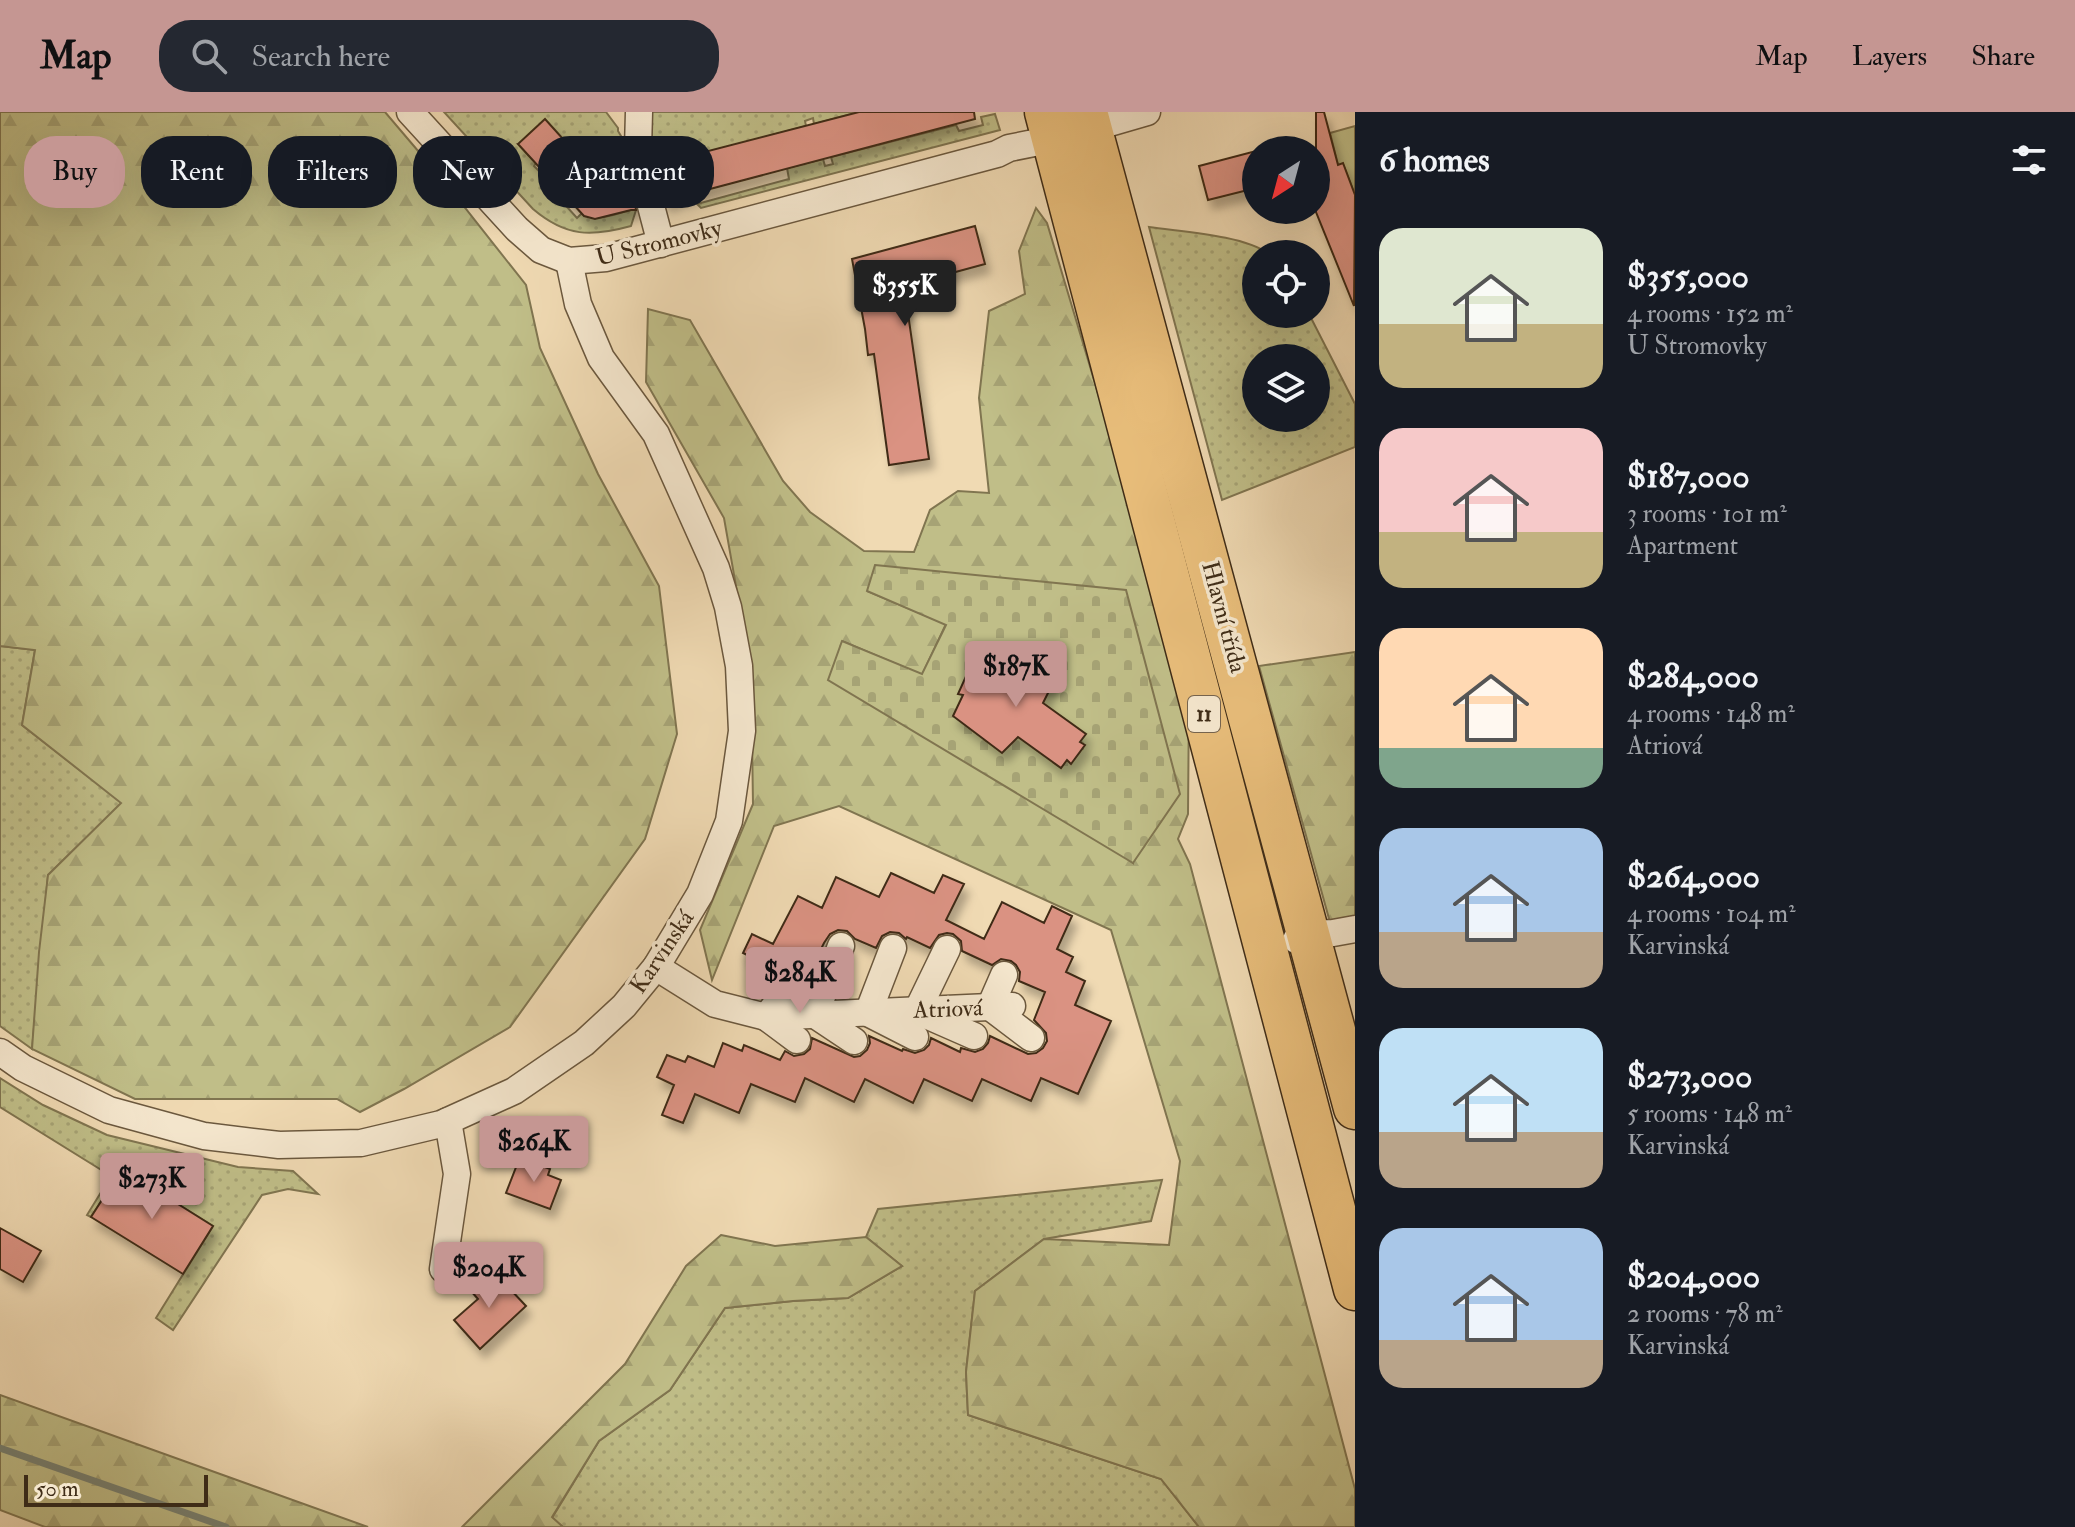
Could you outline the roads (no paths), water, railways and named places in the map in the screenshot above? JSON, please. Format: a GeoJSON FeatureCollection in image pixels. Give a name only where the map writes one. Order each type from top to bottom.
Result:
{"type":"FeatureCollection","features":[{"type":"Feature","properties":{"kind":"main road","name":"Hlavní třída"},"geometry":{"type":"LineString","coordinates":[[1069,123],[1308,934],[1355,1108]]}},
{"type":"Feature","properties":{"kind":"main road","name":"11"},"geometry":{"type":"LineString","coordinates":[[1069,123],[1267,955],[1355,1289]]}},
{"type":"Feature","properties":{"kind":"street","name":"U Stromovky"},"geometry":{"type":"LineString","coordinates":[[410,112],[517,229],[541,250],[569,261],[606,258],[997,154],[1069,123],[1147,112]]}},
{"type":"Feature","properties":{"kind":"street"},"geometry":{"type":"LineString","coordinates":[[638,136],[639,112]]}},
{"type":"Feature","properties":{"kind":"street"},"geometry":{"type":"LineString","coordinates":[[652,208],[661,244]]}},
{"type":"Feature","properties":{"kind":"street","name":"Karvinská"},"geometry":{"type":"LineString","coordinates":[[0,1052],[23,1068],[109,1110],[204,1136],[279,1145],[361,1143],[441,1124],[514,1091],[584,1043],[624,1006],[656,967],[700,894],[729,821],[742,731],[739,666],[728,607],[716,568],[656,434],[601,358],[578,304],[569,261]]}},
{"type":"Feature","properties":{"kind":"street"},"geometry":{"type":"LineString","coordinates":[[1267,955],[1308,934],[1355,929]]}},
{"type":"Feature","properties":{"kind":"street"},"geometry":{"type":"LineString","coordinates":[[841,946],[815,1015],[854,1041]]}},
{"type":"Feature","properties":{"kind":"street"},"geometry":{"type":"LineString","coordinates":[[893,948],[868,1013],[915,1037]]}},
{"type":"Feature","properties":{"kind":"street"},"geometry":{"type":"LineString","coordinates":[[947,949],[917,1011],[974,1036]]}},
{"type":"Feature","properties":{"kind":"street","name":"Atriová"},"geometry":{"type":"LineString","coordinates":[[656,967],[715,1004],[766,1017],[1001,1007]]}},
{"type":"Feature","properties":{"kind":"street"},"geometry":{"type":"LineString","coordinates":[[1004,975],[1001,1007],[1031,1038]]}},
{"type":"Feature","properties":{"kind":"street"},"geometry":{"type":"LineString","coordinates":[[794,982],[766,1017],[797,1040]]}},
{"type":"Feature","properties":{"kind":"street"},"geometry":{"type":"LineString","coordinates":[[443,1269],[457,1174],[448,1121]]}},
{"type":"Feature","properties":{"kind":"waterway"},"geometry":{"type":"LineString","coordinates":[[0,1448],[226,1527]]}}]}
